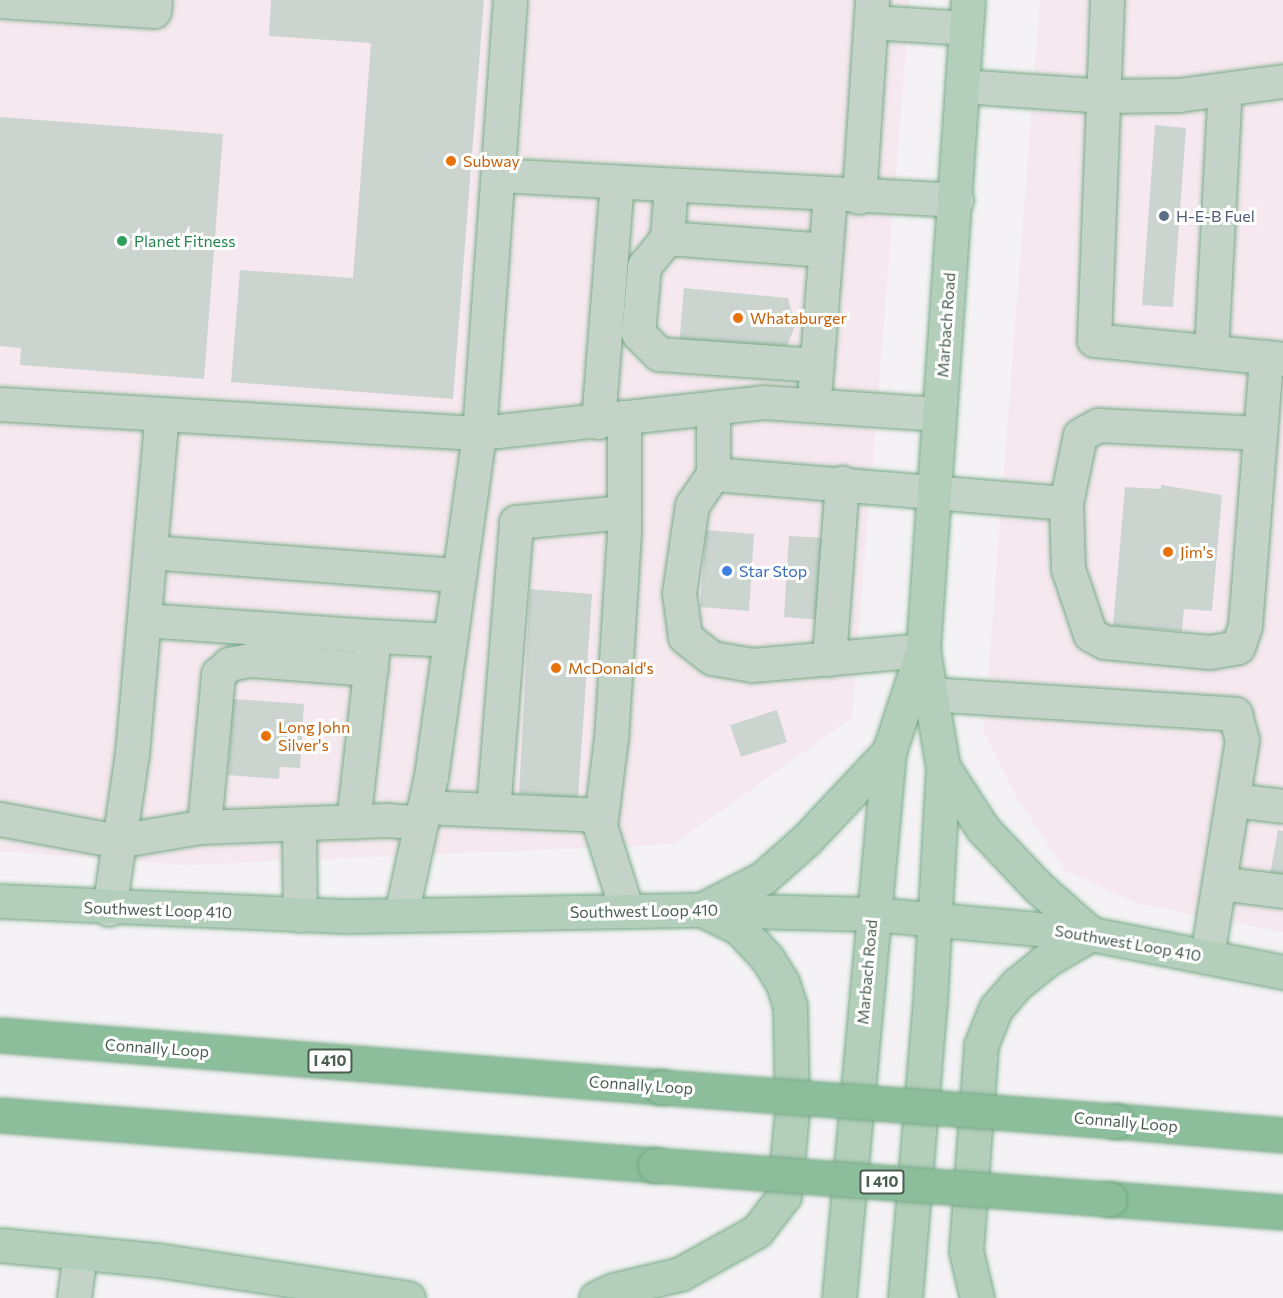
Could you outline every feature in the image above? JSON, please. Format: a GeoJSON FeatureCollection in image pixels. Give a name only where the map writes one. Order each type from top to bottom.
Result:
{"type":"FeatureCollection","features":[{"type":"Feature","properties":{"kind":"highway","name":"Connally Loop"},"geometry":{"type":"LineString","coordinates":[[0,1035],[1283,1135]]}},
{"type":"Feature","properties":{"kind":"highway","name":"I 410"},"geometry":{"type":"LineString","coordinates":[[0,1115],[1283,1212]]}},
{"type":"Feature","properties":{"kind":"highway"},"geometry":{"type":"LineString","coordinates":[[1174,1204],[1283,1220]]}},
{"type":"Feature","properties":{"kind":"main road","name":"Marbach Road"},"geometry":{"type":"LineString","coordinates":[[905,1298],[936,918],[943,767],[923,650],[956,200],[967,14]]}},
{"type":"Feature","properties":{"kind":"main road","name":"Marbach Road"},"geometry":{"type":"LineString","coordinates":[[839,1298],[873,914],[890,752],[923,650]]}},
{"type":"Feature","properties":{"kind":"main road"},"geometry":{"type":"LineString","coordinates":[[701,910],[764,878],[806,840],[890,752]]}},
{"type":"Feature","properties":{"kind":"main road"},"geometry":{"type":"LineString","coordinates":[[943,767],[983,829],[1038,887],[1091,934],[1045,961],[1017,984],[996,1008],[981,1045],[966,1251],[977,1298]]}},
{"type":"Feature","properties":{"kind":"main road","name":"Southwest Loop 410"},"geometry":{"type":"LineString","coordinates":[[0,901],[109,909],[300,915],[701,910],[873,914],[1091,934],[1283,972]]}},
{"type":"Feature","properties":{"kind":"main road"},"geometry":{"type":"LineString","coordinates":[[596,1298],[613,1290],[680,1274],[757,1231],[784,1196],[792,1111],[790,1006],[782,982],[766,958],[740,928],[701,910]]}},
{"type":"Feature","properties":{"kind":"main road"},"geometry":{"type":"LineString","coordinates":[[0,1245],[80,1252],[355,1294],[408,1298]]}},
{"type":"Feature","properties":{"kind":"street"},"geometry":{"type":"LineString","coordinates":[[0,1],[154,11],[155,0]]}},
{"type":"Feature","properties":{"kind":"street"},"geometry":{"type":"LineString","coordinates":[[401,915],[422,815],[450,640],[479,433],[510,0]]}},
{"type":"Feature","properties":{"kind":"street"},"geometry":{"type":"LineString","coordinates":[[1107,0],[1106,96],[1094,340],[1274,358],[1260,433],[1245,626],[1238,647],[1210,652],[1104,642],[1090,634],[1068,569],[1066,503],[1080,435],[1098,425],[1260,433]]}},
{"type":"Feature","properties":{"kind":"street"},"geometry":{"type":"LineString","coordinates":[[813,405],[826,250],[844,196],[872,11],[967,14]]}},
{"type":"Feature","properties":{"kind":"street"},"geometry":{"type":"LineString","coordinates":[[962,86],[1106,96],[1178,95],[1283,81]]}},
{"type":"Feature","properties":{"kind":"street"},"geometry":{"type":"LineString","coordinates":[[1211,352],[1225,89]]}},
{"type":"Feature","properties":{"kind":"street"},"geometry":{"type":"LineString","coordinates":[[498,175],[844,196],[956,200]]}},
{"type":"Feature","properties":{"kind":"street"},"geometry":{"type":"LineString","coordinates":[[616,182],[611,420],[624,523],[611,738],[600,826],[627,911]]}},
{"type":"Feature","properties":{"kind":"street"},"geometry":{"type":"LineString","coordinates":[[670,185],[667,238],[644,266],[638,333],[659,354],[817,364]]}},
{"type":"Feature","properties":{"kind":"street"},"geometry":{"type":"LineString","coordinates":[[667,238],[826,250]]}},
{"type":"Feature","properties":{"kind":"street"},"geometry":{"type":"LineString","coordinates":[[0,404],[479,433],[764,402],[939,414]]}},
{"type":"Feature","properties":{"kind":"street"},"geometry":{"type":"LineString","coordinates":[[713,408],[713,474],[692,505],[680,592],[685,637],[712,658],[752,665],[923,650]]}},
{"type":"Feature","properties":{"kind":"street"},"geometry":{"type":"LineString","coordinates":[[109,909],[117,841],[132,754],[162,414]]}},
{"type":"Feature","properties":{"kind":"street"},"geometry":{"type":"LineString","coordinates":[[713,474],[842,482],[933,495],[1066,503]]}},
{"type":"Feature","properties":{"kind":"street"},"geometry":{"type":"LineString","coordinates":[[829,659],[842,482]]}},
{"type":"Feature","properties":{"kind":"street"},"geometry":{"type":"LineString","coordinates":[[493,810],[516,522],[624,523]]}},
{"type":"Feature","properties":{"kind":"street"},"geometry":{"type":"LineString","coordinates":[[150,552],[459,575]]}},
{"type":"Feature","properties":{"kind":"street"},"geometry":{"type":"LineString","coordinates":[[144,620],[450,640]]}},
{"type":"Feature","properties":{"kind":"street"},"geometry":{"type":"LineString","coordinates":[[353,822],[374,636]]}},
{"type":"Feature","properties":{"kind":"street"},"geometry":{"type":"LineString","coordinates":[[204,826],[218,674],[229,664],[250,660],[370,669]]}},
{"type":"Feature","properties":{"kind":"street"},"geometry":{"type":"LineString","coordinates":[[929,694],[1235,714],[1242,740],[1208,957]]}},
{"type":"Feature","properties":{"kind":"street"},"geometry":{"type":"LineString","coordinates":[[1233,800],[1283,806]]}},
{"type":"Feature","properties":{"kind":"street"},"geometry":{"type":"LineString","coordinates":[[0,819],[117,841],[204,826],[299,825],[493,810],[602,815]]}},
{"type":"Feature","properties":{"kind":"street"},"geometry":{"type":"LineString","coordinates":[[299,825],[300,915]]}},
{"type":"Feature","properties":{"kind":"street"},"geometry":{"type":"LineString","coordinates":[[1219,883],[1283,891]]}},
{"type":"Feature","properties":{"kind":"street"},"geometry":{"type":"LineString","coordinates":[[74,1298],[80,1252]]}},
{"type":"Feature","properties":{"kind":"shaded area"},"geometry":{"type":"Polygon","coordinates":[[[0,0],[910,0],[852,718],[674,844],[186,865],[0,851],[0,0]]]}},
{"type":"Feature","properties":{"kind":"shaded area"},"geometry":{"type":"Polygon","coordinates":[[[1040,0],[1283,0],[1283,932],[1136,903],[1065,870],[1018,799],[984,732],[1040,0]]]}},
{"type":"Feature","properties":{"kind":"building"},"geometry":{"type":"Polygon","coordinates":[[[271,0],[484,0],[453,399],[231,382],[240,270],[353,278],[371,43],[269,36],[271,0]]]}},
{"type":"Feature","properties":{"kind":"building","name":"Planet Fitness"},"geometry":{"type":"Polygon","coordinates":[[[0,117],[223,134],[204,379],[20,365],[21,348],[0,346],[0,117]]]}},
{"type":"Feature","properties":{"kind":"building","name":"H-E-B Fuel"},"geometry":{"type":"Polygon","coordinates":[[[1155,125],[1186,128],[1173,307],[1142,305],[1155,125]]]}},
{"type":"Feature","properties":{"kind":"building","name":"Whataburger"},"geometry":{"type":"Polygon","coordinates":[[[684,288],[788,298],[795,326],[783,356],[679,346],[684,288]]]}},
{"type":"Feature","properties":{"kind":"building","name":"Jim's"},"geometry":{"type":"Polygon","coordinates":[[[1161,485],[1222,495],[1212,611],[1184,609],[1182,631],[1113,626],[1125,487],[1161,489],[1161,485]]]}},
{"type":"Feature","properties":{"kind":"building","name":"Star Stop"},"geometry":{"type":"Polygon","coordinates":[[[706,530],[754,534],[749,611],[700,607],[706,530]]]}},
{"type":"Feature","properties":{"kind":"building"},"geometry":{"type":"Polygon","coordinates":[[[789,536],[829,538],[822,620],[784,617],[789,536]]]}},
{"type":"Feature","properties":{"kind":"building","name":"McDonald's"},"geometry":{"type":"Polygon","coordinates":[[[530,589],[592,594],[578,798],[519,794],[530,589]]]}},
{"type":"Feature","properties":{"kind":"building","name":"Long John Silver's"},"geometry":{"type":"Polygon","coordinates":[[[233,699],[304,704],[300,768],[280,767],[279,779],[228,775],[233,699]]]}},
{"type":"Feature","properties":{"kind":"building"},"geometry":{"type":"Polygon","coordinates":[[[777,710],[787,742],[741,757],[730,725],[777,710]]]}},
{"type":"Feature","properties":{"kind":"building"},"geometry":{"type":"Polygon","coordinates":[[[1278,830],[1283,831],[1283,877],[1270,874],[1278,830]]]}},
{"type":"Feature","properties":{"kind":"place","name":"Subway"},"geometry":{"type":"Point","coordinates":[451,161]}},
{"type":"Feature","properties":{"kind":"place","name":"H-E-B Fuel"},"geometry":{"type":"Point","coordinates":[1164,216]}},
{"type":"Feature","properties":{"kind":"place","name":"Planet Fitness"},"geometry":{"type":"Point","coordinates":[122,241]}},
{"type":"Feature","properties":{"kind":"place","name":"Whataburger"},"geometry":{"type":"Point","coordinates":[738,318]}},
{"type":"Feature","properties":{"kind":"place","name":"Jim's"},"geometry":{"type":"Point","coordinates":[1168,552]}},
{"type":"Feature","properties":{"kind":"place","name":"Star Stop"},"geometry":{"type":"Point","coordinates":[727,571]}},
{"type":"Feature","properties":{"kind":"place","name":"McDonald's"},"geometry":{"type":"Point","coordinates":[556,668]}},
{"type":"Feature","properties":{"kind":"place","name":"Long John Silver's"},"geometry":{"type":"Point","coordinates":[266,736]}}]}
